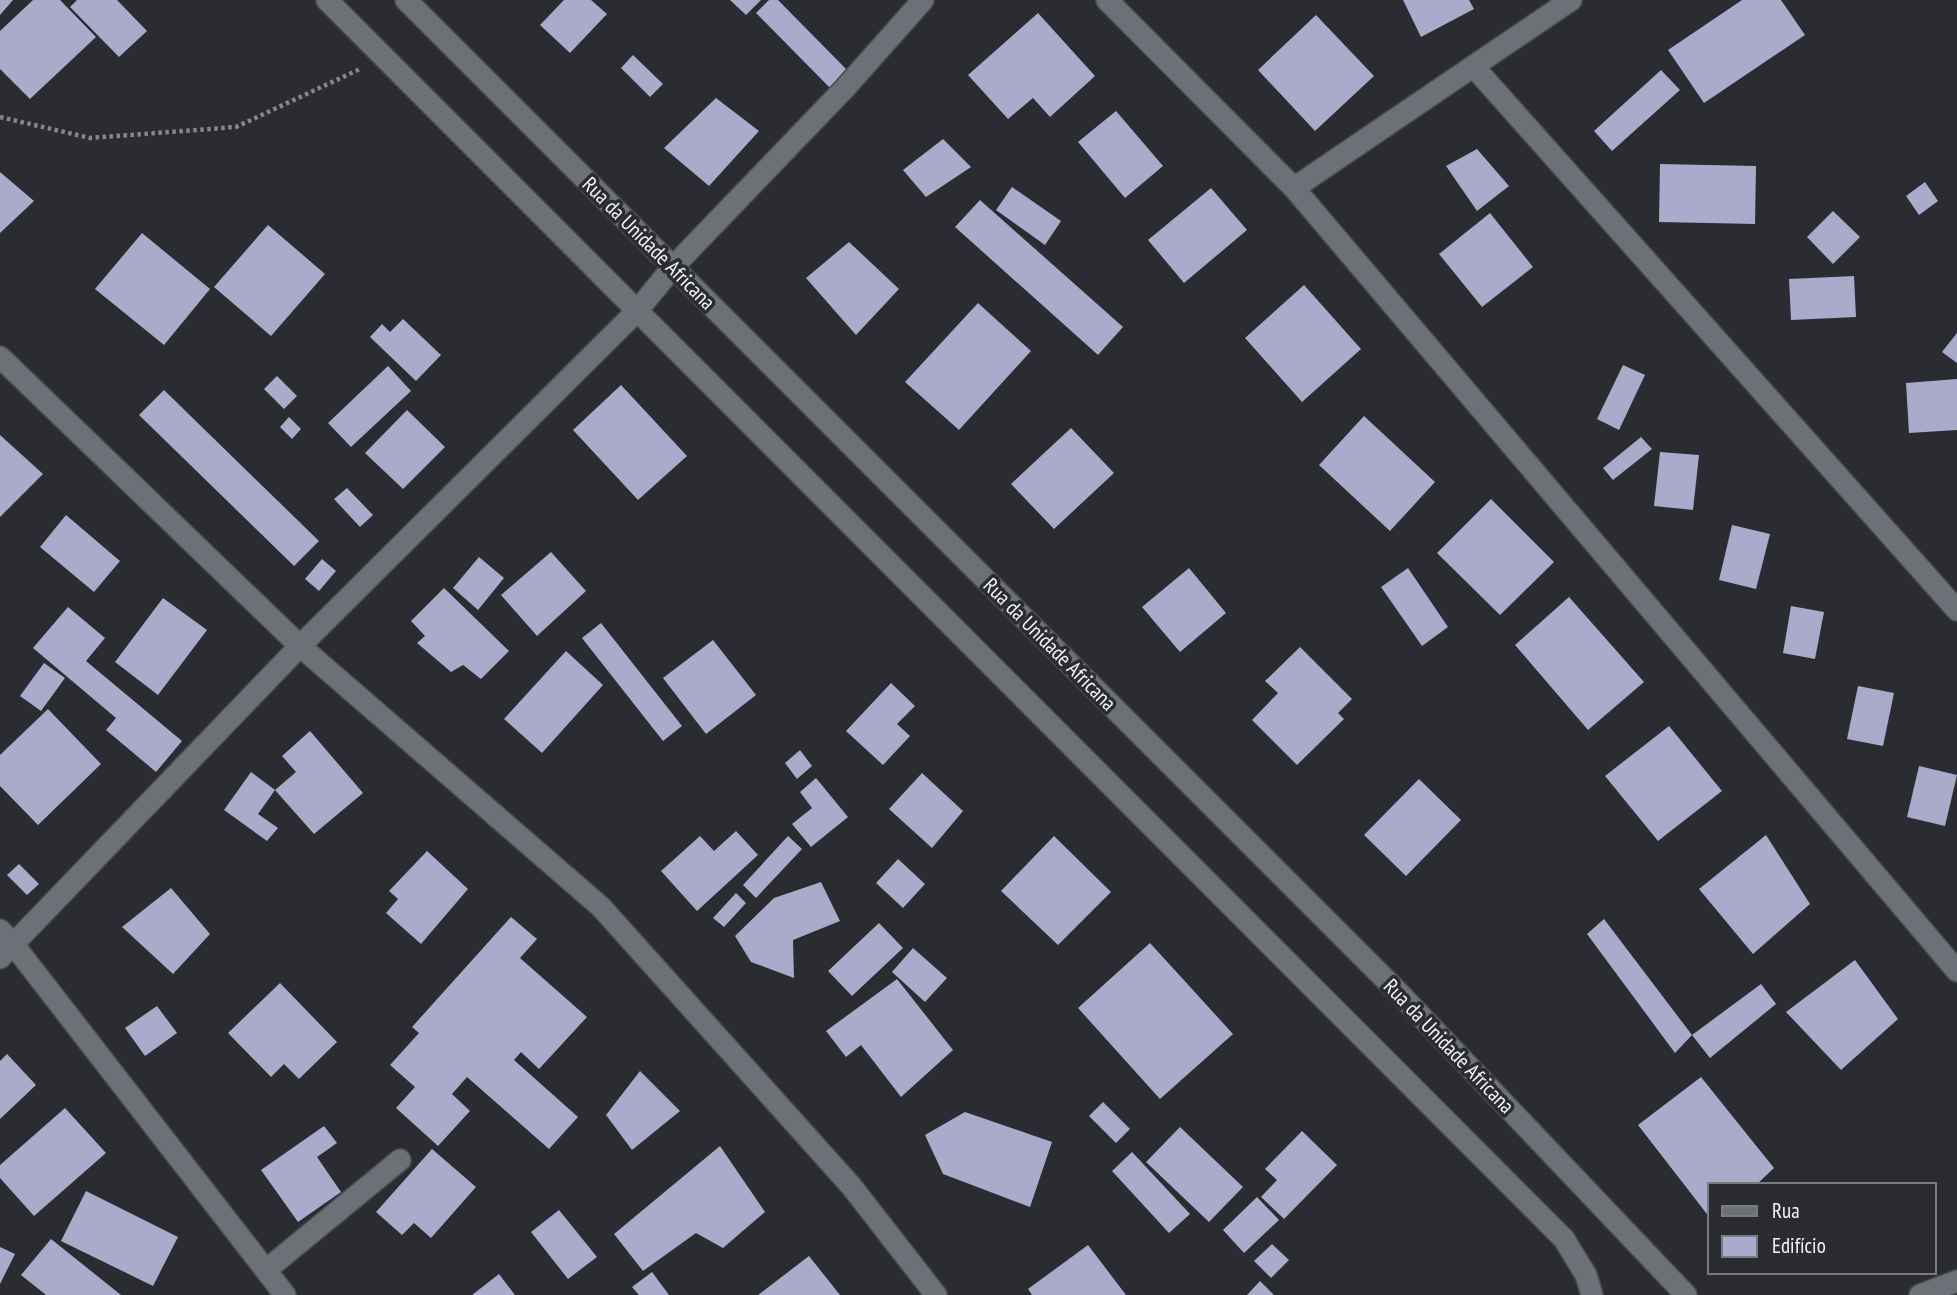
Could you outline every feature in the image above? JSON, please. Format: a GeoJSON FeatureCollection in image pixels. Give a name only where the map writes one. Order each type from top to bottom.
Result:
{"type":"FeatureCollection","features":[{"type":"Feature","properties":{"kind":"street"},"geometry":{"type":"LineString","coordinates":[[327,0],[1564,1239],[1586,1275],[1592,1295]]}},
{"type":"Feature","properties":{"kind":"street","name":"Rua da Unidade Africana"},"geometry":{"type":"LineString","coordinates":[[405,0],[1400,994],[1686,1295]]}},
{"type":"Feature","properties":{"kind":"street"},"geometry":{"type":"LineString","coordinates":[[285,1295],[4,944],[637,311],[673,267],[845,88],[923,0]]}},
{"type":"Feature","properties":{"kind":"street"},"geometry":{"type":"LineString","coordinates":[[1107,0],[1294,188],[1957,971]]}},
{"type":"Feature","properties":{"kind":"street"},"geometry":{"type":"LineString","coordinates":[[1294,188],[1571,0]]}},
{"type":"Feature","properties":{"kind":"street"},"geometry":{"type":"LineString","coordinates":[[1474,67],[1957,610]]}},
{"type":"Feature","properties":{"kind":"street"},"geometry":{"type":"LineString","coordinates":[[0,357],[300,646],[601,907],[852,1187],[936,1295]]}},
{"type":"Feature","properties":{"kind":"street"},"geometry":{"type":"LineString","coordinates":[[266,1270],[400,1160]]}},
{"type":"Feature","properties":{"kind":"street"},"geometry":{"type":"LineString","coordinates":[[1920,1295],[1957,1281]]}},
{"type":"Feature","properties":{"kind":"path"},"geometry":{"type":"LineString","coordinates":[[0,117],[90,138],[236,127],[386,57]]}},
{"type":"Feature","properties":{"kind":"building"},"geometry":{"type":"Polygon","coordinates":[[[0,0],[13,0],[0,15],[0,0]]]}},
{"type":"Feature","properties":{"kind":"building"},"geometry":{"type":"Polygon","coordinates":[[[33,0],[60,0],[96,37],[30,99],[0,69],[0,31],[33,0]]]}},
{"type":"Feature","properties":{"kind":"building"},"geometry":{"type":"Polygon","coordinates":[[[77,0],[117,0],[147,31],[119,57],[70,7],[77,0]]]}},
{"type":"Feature","properties":{"kind":"building"},"geometry":{"type":"Polygon","coordinates":[[[564,0],[591,0],[607,14],[570,53],[540,25],[564,0]]]}},
{"type":"Feature","properties":{"kind":"building"},"geometry":{"type":"Polygon","coordinates":[[[730,0],[761,0],[746,15],[730,0]]]}},
{"type":"Feature","properties":{"kind":"building"},"geometry":{"type":"Polygon","coordinates":[[[769,0],[778,0],[850,73],[832,90],[756,13],[769,0]]]}},
{"type":"Feature","properties":{"kind":"building"},"geometry":{"type":"Polygon","coordinates":[[[1403,0],[1469,0],[1474,9],[1421,37],[1403,0]]]}},
{"type":"Feature","properties":{"kind":"building"},"geometry":{"type":"Polygon","coordinates":[[[1742,0],[1781,0],[1805,35],[1704,103],[1668,50],[1742,0]]]}},
{"type":"Feature","properties":{"kind":"building"},"geometry":{"type":"Polygon","coordinates":[[[1038,13],[1095,76],[1050,117],[1033,98],[1008,119],[968,75],[1038,13]]]}},
{"type":"Feature","properties":{"kind":"building"},"geometry":{"type":"Polygon","coordinates":[[[1316,15],[1374,76],[1315,131],[1258,70],[1316,15]]]}},
{"type":"Feature","properties":{"kind":"building"},"geometry":{"type":"Polygon","coordinates":[[[633,55],[663,84],[650,97],[621,68],[633,55]]]}},
{"type":"Feature","properties":{"kind":"building"},"geometry":{"type":"Polygon","coordinates":[[[1661,70],[1680,90],[1612,151],[1594,131],[1661,70]]]}},
{"type":"Feature","properties":{"kind":"building"},"geometry":{"type":"Polygon","coordinates":[[[716,98],[759,131],[709,186],[664,148],[716,98]]]}},
{"type":"Feature","properties":{"kind":"building"},"geometry":{"type":"Polygon","coordinates":[[[1116,111],[1163,166],[1125,198],[1078,142],[1116,111]]]}},
{"type":"Feature","properties":{"kind":"building"},"geometry":{"type":"Polygon","coordinates":[[[943,139],[971,167],[926,197],[903,170],[943,139]]]}},
{"type":"Feature","properties":{"kind":"building"},"geometry":{"type":"Polygon","coordinates":[[[1477,149],[1509,186],[1477,211],[1446,166],[1477,149]]]}},
{"type":"Feature","properties":{"kind":"building"},"geometry":{"type":"Polygon","coordinates":[[[1660,164],[1756,166],[1755,224],[1659,222],[1660,164]]]}},
{"type":"Feature","properties":{"kind":"building"},"geometry":{"type":"Polygon","coordinates":[[[0,172],[34,201],[0,233],[0,172]]]}},
{"type":"Feature","properties":{"kind":"building"},"geometry":{"type":"Polygon","coordinates":[[[1925,182],[1938,201],[1919,215],[1906,196],[1925,182]]]}},
{"type":"Feature","properties":{"kind":"building"},"geometry":{"type":"Polygon","coordinates":[[[1012,187],[1061,221],[1045,245],[996,210],[1012,187]]]}},
{"type":"Feature","properties":{"kind":"building"},"geometry":{"type":"Polygon","coordinates":[[[1211,188],[1247,230],[1184,283],[1148,240],[1211,188]]]}},
{"type":"Feature","properties":{"kind":"building"},"geometry":{"type":"Polygon","coordinates":[[[980,200],[1123,327],[1098,355],[955,227],[980,200]]]}},
{"type":"Feature","properties":{"kind":"building"},"geometry":{"type":"Polygon","coordinates":[[[1833,211],[1860,237],[1833,264],[1807,237],[1833,211]]]}},
{"type":"Feature","properties":{"kind":"building"},"geometry":{"type":"Polygon","coordinates":[[[1490,213],[1533,267],[1482,307],[1439,254],[1490,213]]]}},
{"type":"Feature","properties":{"kind":"building"},"geometry":{"type":"Polygon","coordinates":[[[268,225],[325,274],[271,336],[214,287],[268,225]]]}},
{"type":"Feature","properties":{"kind":"building"},"geometry":{"type":"Polygon","coordinates":[[[142,233],[210,289],[164,345],[95,289],[142,233]]]}},
{"type":"Feature","properties":{"kind":"building"},"geometry":{"type":"Polygon","coordinates":[[[849,242],[899,289],[856,335],[806,278],[849,242]]]}},
{"type":"Feature","properties":{"kind":"building"},"geometry":{"type":"Polygon","coordinates":[[[1854,276],[1856,317],[1791,320],[1789,279],[1854,276]]]}},
{"type":"Feature","properties":{"kind":"building"},"geometry":{"type":"Polygon","coordinates":[[[1304,285],[1361,349],[1302,402],[1245,338],[1304,285]]]}},
{"type":"Feature","properties":{"kind":"building"},"geometry":{"type":"Polygon","coordinates":[[[978,303],[1031,351],[959,430],[905,382],[978,303]]]}},
{"type":"Feature","properties":{"kind":"building"},"geometry":{"type":"Polygon","coordinates":[[[403,319],[441,355],[416,381],[370,337],[382,324],[390,332],[403,319]]]}},
{"type":"Feature","properties":{"kind":"building"},"geometry":{"type":"Polygon","coordinates":[[[1957,333],[1957,363],[1942,352],[1957,333]]]}},
{"type":"Feature","properties":{"kind":"building"},"geometry":{"type":"Polygon","coordinates":[[[1623,365],[1645,375],[1619,430],[1597,419],[1623,365]]]}},
{"type":"Feature","properties":{"kind":"building"},"geometry":{"type":"Polygon","coordinates":[[[388,366],[411,391],[351,447],[328,423],[388,366]]]}},
{"type":"Feature","properties":{"kind":"building"},"geometry":{"type":"Polygon","coordinates":[[[277,376],[297,396],[284,409],[264,389],[277,376]]]}},
{"type":"Feature","properties":{"kind":"building"},"geometry":{"type":"Polygon","coordinates":[[[1957,379],[1957,430],[1909,433],[1906,383],[1957,379]]]}},
{"type":"Feature","properties":{"kind":"building"},"geometry":{"type":"Polygon","coordinates":[[[621,385],[687,456],[638,500],[573,430],[621,385]]]}},
{"type":"Feature","properties":{"kind":"building"},"geometry":{"type":"Polygon","coordinates":[[[164,390],[319,541],[294,566],[139,415],[164,390]]]}},
{"type":"Feature","properties":{"kind":"building"},"geometry":{"type":"Polygon","coordinates":[[[407,410],[445,447],[403,489],[365,453],[407,410]]]}},
{"type":"Feature","properties":{"kind":"building"},"geometry":{"type":"Polygon","coordinates":[[[1364,416],[1435,482],[1390,531],[1319,465],[1364,416]]]}},
{"type":"Feature","properties":{"kind":"building"},"geometry":{"type":"Polygon","coordinates":[[[289,417],[301,429],[292,439],[280,427],[289,417]]]}},
{"type":"Feature","properties":{"kind":"building"},"geometry":{"type":"Polygon","coordinates":[[[1071,428],[1114,473],[1054,529],[1011,484],[1071,428]]]}},
{"type":"Feature","properties":{"kind":"building"},"geometry":{"type":"Polygon","coordinates":[[[0,435],[43,474],[0,517],[0,435]]]}},
{"type":"Feature","properties":{"kind":"building"},"geometry":{"type":"Polygon","coordinates":[[[1641,437],[1652,449],[1613,480],[1603,468],[1641,437]]]}},
{"type":"Feature","properties":{"kind":"building"},"geometry":{"type":"Polygon","coordinates":[[[1660,452],[1699,455],[1693,510],[1654,506],[1660,452]]]}},
{"type":"Feature","properties":{"kind":"building"},"geometry":{"type":"Polygon","coordinates":[[[347,488],[373,515],[360,527],[334,499],[347,488]]]}},
{"type":"Feature","properties":{"kind":"building"},"geometry":{"type":"Polygon","coordinates":[[[1491,499],[1554,562],[1500,615],[1437,553],[1491,499]]]}},
{"type":"Feature","properties":{"kind":"building"},"geometry":{"type":"Polygon","coordinates":[[[66,515],[120,561],[94,592],[40,547],[66,515]]]}},
{"type":"Feature","properties":{"kind":"building"},"geometry":{"type":"Polygon","coordinates":[[[1732,525],[1770,534],[1756,589],[1719,580],[1732,525]]]}},
{"type":"Feature","properties":{"kind":"building"},"geometry":{"type":"Polygon","coordinates":[[[551,552],[586,591],[537,636],[501,595],[551,552]]]}},
{"type":"Feature","properties":{"kind":"building"},"geometry":{"type":"Polygon","coordinates":[[[479,557],[504,578],[478,610],[453,588],[479,557]]]}},
{"type":"Feature","properties":{"kind":"building"},"geometry":{"type":"Polygon","coordinates":[[[322,559],[336,571],[319,591],[305,579],[322,559]]]}},
{"type":"Feature","properties":{"kind":"building"},"geometry":{"type":"Polygon","coordinates":[[[1189,568],[1226,613],[1180,652],[1142,607],[1189,568]]]}},
{"type":"Feature","properties":{"kind":"building"},"geometry":{"type":"Polygon","coordinates":[[[1408,568],[1448,627],[1422,646],[1381,587],[1408,568]]]}},
{"type":"Feature","properties":{"kind":"building"},"geometry":{"type":"Polygon","coordinates":[[[444,588],[509,651],[481,679],[463,665],[451,672],[417,643],[425,636],[411,621],[444,588]]]}},
{"type":"Feature","properties":{"kind":"building"},"geometry":{"type":"Polygon","coordinates":[[[1569,597],[1644,682],[1588,730],[1515,645],[1569,597]]]}},
{"type":"Feature","properties":{"kind":"building"},"geometry":{"type":"Polygon","coordinates":[[[163,598],[207,630],[158,695],[115,662],[163,598]]]}},
{"type":"Feature","properties":{"kind":"building"},"geometry":{"type":"Polygon","coordinates":[[[1791,606],[1824,612],[1815,659],[1783,653],[1791,606]]]}},
{"type":"Feature","properties":{"kind":"building"},"geometry":{"type":"Polygon","coordinates":[[[68,607],[105,638],[86,661],[182,741],[156,772],[106,730],[116,718],[33,648],[68,607]]]}},
{"type":"Feature","properties":{"kind":"building"},"geometry":{"type":"Polygon","coordinates":[[[601,623],[682,726],[663,741],[582,638],[601,623]]]}},
{"type":"Feature","properties":{"kind":"building"},"geometry":{"type":"Polygon","coordinates":[[[713,640],[756,695],[706,734],[663,678],[713,640]]]}},
{"type":"Feature","properties":{"kind":"building"},"geometry":{"type":"Polygon","coordinates":[[[1300,647],[1352,699],[1338,713],[1344,719],[1297,765],[1252,720],[1278,693],[1265,681],[1300,647]]]}},
{"type":"Feature","properties":{"kind":"building"},"geometry":{"type":"Polygon","coordinates":[[[566,651],[603,685],[542,753],[504,719],[566,651]]]}},
{"type":"Feature","properties":{"kind":"building"},"geometry":{"type":"Polygon","coordinates":[[[44,663],[65,678],[41,711],[20,696],[44,663]]]}},
{"type":"Feature","properties":{"kind":"building"},"geometry":{"type":"Polygon","coordinates":[[[891,683],[915,706],[897,724],[910,736],[883,765],[846,731],[891,683]]]}},
{"type":"Feature","properties":{"kind":"building"},"geometry":{"type":"Polygon","coordinates":[[[1858,686],[1894,693],[1883,746],[1847,739],[1858,686]]]}},
{"type":"Feature","properties":{"kind":"building"},"geometry":{"type":"Polygon","coordinates":[[[48,709],[101,764],[38,825],[0,786],[0,755],[48,709]]]}},
{"type":"Feature","properties":{"kind":"building"},"geometry":{"type":"Polygon","coordinates":[[[1669,726],[1722,791],[1658,841],[1605,776],[1669,726]]]}},
{"type":"Feature","properties":{"kind":"building"},"geometry":{"type":"Polygon","coordinates":[[[310,731],[363,793],[314,834],[275,790],[296,772],[282,756],[310,731]]]}},
{"type":"Feature","properties":{"kind":"building"},"geometry":{"type":"Polygon","coordinates":[[[800,750],[812,766],[797,779],[785,763],[800,750]]]}},
{"type":"Feature","properties":{"kind":"building"},"geometry":{"type":"Polygon","coordinates":[[[1919,766],[1957,775],[1945,826],[1907,817],[1919,766]]]}},
{"type":"Feature","properties":{"kind":"building"},"geometry":{"type":"Polygon","coordinates":[[[251,772],[275,790],[258,814],[278,828],[267,841],[224,810],[251,772]]]}},
{"type":"Feature","properties":{"kind":"building"},"geometry":{"type":"Polygon","coordinates":[[[922,773],[963,811],[932,848],[889,809],[922,773]]]}},
{"type":"Feature","properties":{"kind":"building"},"geometry":{"type":"Polygon","coordinates":[[[816,778],[848,817],[811,847],[792,824],[812,808],[800,792],[816,778]]]}},
{"type":"Feature","properties":{"kind":"building"},"geometry":{"type":"Polygon","coordinates":[[[1419,779],[1461,820],[1406,876],[1364,835],[1419,779]]]}},
{"type":"Feature","properties":{"kind":"building"},"geometry":{"type":"Polygon","coordinates":[[[736,831],[758,855],[697,911],[661,871],[700,836],[714,851],[736,831]]]}},
{"type":"Feature","properties":{"kind":"building"},"geometry":{"type":"Polygon","coordinates":[[[1766,835],[1810,904],[1753,954],[1699,889],[1766,835]]]}},
{"type":"Feature","properties":{"kind":"building"},"geometry":{"type":"Polygon","coordinates":[[[788,836],[802,849],[756,898],[743,885],[788,836]]]}},
{"type":"Feature","properties":{"kind":"building"},"geometry":{"type":"Polygon","coordinates":[[[1054,836],[1111,892],[1058,945],[1001,891],[1054,836]]]}},
{"type":"Feature","properties":{"kind":"building"},"geometry":{"type":"Polygon","coordinates":[[[427,851],[468,889],[421,944],[386,913],[398,899],[389,891],[427,851]]]}},
{"type":"Feature","properties":{"kind":"building"},"geometry":{"type":"Polygon","coordinates":[[[898,859],[925,884],[903,908],[876,883],[898,859]]]}},
{"type":"Feature","properties":{"kind":"building"},"geometry":{"type":"Polygon","coordinates":[[[19,864],[39,884],[27,895],[7,875],[19,864]]]}},
{"type":"Feature","properties":{"kind":"building"},"geometry":{"type":"Polygon","coordinates":[[[821,882],[840,921],[793,940],[794,978],[751,962],[735,936],[774,898],[821,882]]]}},
{"type":"Feature","properties":{"kind":"building"},"geometry":{"type":"Polygon","coordinates":[[[171,888],[210,934],[173,974],[122,927],[171,888]]]}},
{"type":"Feature","properties":{"kind":"building"},"geometry":{"type":"Polygon","coordinates":[[[736,893],[746,903],[724,927],[713,918],[736,893]]]}},
{"type":"Feature","properties":{"kind":"building"},"geometry":{"type":"Polygon","coordinates":[[[511,917],[537,939],[520,958],[587,1017],[539,1069],[521,1052],[514,1060],[578,1117],[549,1149],[467,1077],[452,1094],[470,1111],[438,1146],[396,1108],[415,1087],[390,1065],[419,1033],[412,1027],[511,917]]]}},
{"type":"Feature","properties":{"kind":"building"},"geometry":{"type":"Polygon","coordinates":[[[1604,919],[1692,1035],[1675,1053],[1587,934],[1604,919]]]}},
{"type":"Feature","properties":{"kind":"building"},"geometry":{"type":"Polygon","coordinates":[[[879,923],[903,948],[852,996],[828,971],[879,923]]]}},
{"type":"Feature","properties":{"kind":"building"},"geometry":{"type":"Polygon","coordinates":[[[1150,943],[1233,1034],[1160,1099],[1078,1008],[1150,943]]]}},
{"type":"Feature","properties":{"kind":"building"},"geometry":{"type":"Polygon","coordinates":[[[913,948],[947,978],[925,1002],[892,972],[913,948]]]}},
{"type":"Feature","properties":{"kind":"building"},"geometry":{"type":"Polygon","coordinates":[[[1855,960],[1898,1019],[1841,1070],[1786,1012],[1855,960]]]}},
{"type":"Feature","properties":{"kind":"building"},"geometry":{"type":"Polygon","coordinates":[[[897,979],[953,1050],[901,1097],[861,1045],[846,1057],[826,1031],[897,979]]]}},
{"type":"Feature","properties":{"kind":"building"},"geometry":{"type":"Polygon","coordinates":[[[280,983],[337,1042],[299,1079],[284,1064],[271,1077],[228,1033],[280,983]]]}},
{"type":"Feature","properties":{"kind":"building"},"geometry":{"type":"Polygon","coordinates":[[[1761,984],[1776,1004],[1710,1058],[1692,1035],[1761,984]]]}},
{"type":"Feature","properties":{"kind":"building"},"geometry":{"type":"Polygon","coordinates":[[[157,1006],[177,1033],[145,1056],[125,1028],[157,1006]]]}},
{"type":"Feature","properties":{"kind":"building"},"geometry":{"type":"Polygon","coordinates":[[[7,1054],[36,1085],[0,1119],[0,1061],[7,1054]]]}},
{"type":"Feature","properties":{"kind":"building"},"geometry":{"type":"Polygon","coordinates":[[[640,1071],[680,1111],[632,1150],[606,1115],[640,1071]]]}},
{"type":"Feature","properties":{"kind":"building"},"geometry":{"type":"Polygon","coordinates":[[[1701,1077],[1774,1168],[1758,1183],[1708,1183],[1708,1215],[1638,1125],[1701,1077]]]}},
{"type":"Feature","properties":{"kind":"building"},"geometry":{"type":"Polygon","coordinates":[[[1103,1102],[1130,1129],[1116,1143],[1089,1116],[1103,1102]]]}},
{"type":"Feature","properties":{"kind":"building"},"geometry":{"type":"Polygon","coordinates":[[[65,1108],[106,1153],[34,1216],[0,1178],[0,1165],[65,1108]]]}},
{"type":"Feature","properties":{"kind":"building"},"geometry":{"type":"Polygon","coordinates":[[[965,1112],[1052,1142],[1030,1207],[943,1174],[925,1135],[965,1112]]]}},
{"type":"Feature","properties":{"kind":"building"},"geometry":{"type":"Polygon","coordinates":[[[324,1126],[337,1143],[317,1157],[341,1192],[298,1222],[261,1170],[324,1126]]]}},
{"type":"Feature","properties":{"kind":"building"},"geometry":{"type":"Polygon","coordinates":[[[1180,1127],[1243,1187],[1209,1222],[1146,1162],[1180,1127]]]}},
{"type":"Feature","properties":{"kind":"building"},"geometry":{"type":"Polygon","coordinates":[[[1302,1131],[1337,1165],[1284,1219],[1261,1197],[1277,1180],[1265,1169],[1302,1131]]]}},
{"type":"Feature","properties":{"kind":"building"},"geometry":{"type":"Polygon","coordinates":[[[720,1146],[765,1212],[723,1248],[696,1233],[643,1271],[614,1234],[720,1146]]]}},
{"type":"Feature","properties":{"kind":"building"},"geometry":{"type":"Polygon","coordinates":[[[432,1149],[476,1187],[431,1238],[414,1223],[402,1235],[376,1212],[432,1149]]]}},
{"type":"Feature","properties":{"kind":"building"},"geometry":{"type":"Polygon","coordinates":[[[1132,1152],[1190,1214],[1169,1233],[1112,1171],[1132,1152]]]}},
{"type":"Feature","properties":{"kind":"building"},"geometry":{"type":"Polygon","coordinates":[[[86,1191],[178,1237],[153,1286],[61,1241],[86,1191]]]}},
{"type":"Feature","properties":{"kind":"building"},"geometry":{"type":"Polygon","coordinates":[[[1257,1197],[1279,1220],[1244,1253],[1223,1230],[1257,1197]]]}},
{"type":"Feature","properties":{"kind":"building"},"geometry":{"type":"Polygon","coordinates":[[[559,1210],[597,1257],[568,1279],[531,1232],[559,1210]]]}},
{"type":"Feature","properties":{"kind":"building"},"geometry":{"type":"Polygon","coordinates":[[[51,1239],[121,1295],[46,1295],[21,1275],[51,1239]]]}},
{"type":"Feature","properties":{"kind":"building"},"geometry":{"type":"Polygon","coordinates":[[[1272,1244],[1289,1260],[1271,1278],[1254,1261],[1272,1244]]]}},
{"type":"Feature","properties":{"kind":"building"},"geometry":{"type":"Polygon","coordinates":[[[1088,1245],[1126,1295],[1032,1295],[1028,1289],[1088,1245]]]}},
{"type":"Feature","properties":{"kind":"building"},"geometry":{"type":"Polygon","coordinates":[[[0,1247],[15,1254],[0,1284],[0,1247]]]}},
{"type":"Feature","properties":{"kind":"building"},"geometry":{"type":"Polygon","coordinates":[[[809,1256],[840,1295],[758,1295],[809,1256]]]}},
{"type":"Feature","properties":{"kind":"building"},"geometry":{"type":"Polygon","coordinates":[[[652,1272],[669,1295],[639,1295],[632,1287],[652,1272]]]}},
{"type":"Feature","properties":{"kind":"building"},"geometry":{"type":"Polygon","coordinates":[[[499,1274],[515,1295],[472,1295],[499,1274]]]}},
{"type":"Feature","properties":{"kind":"building"},"geometry":{"type":"Polygon","coordinates":[[[1260,1281],[1274,1295],[1247,1295],[1260,1281]]]}}]}
